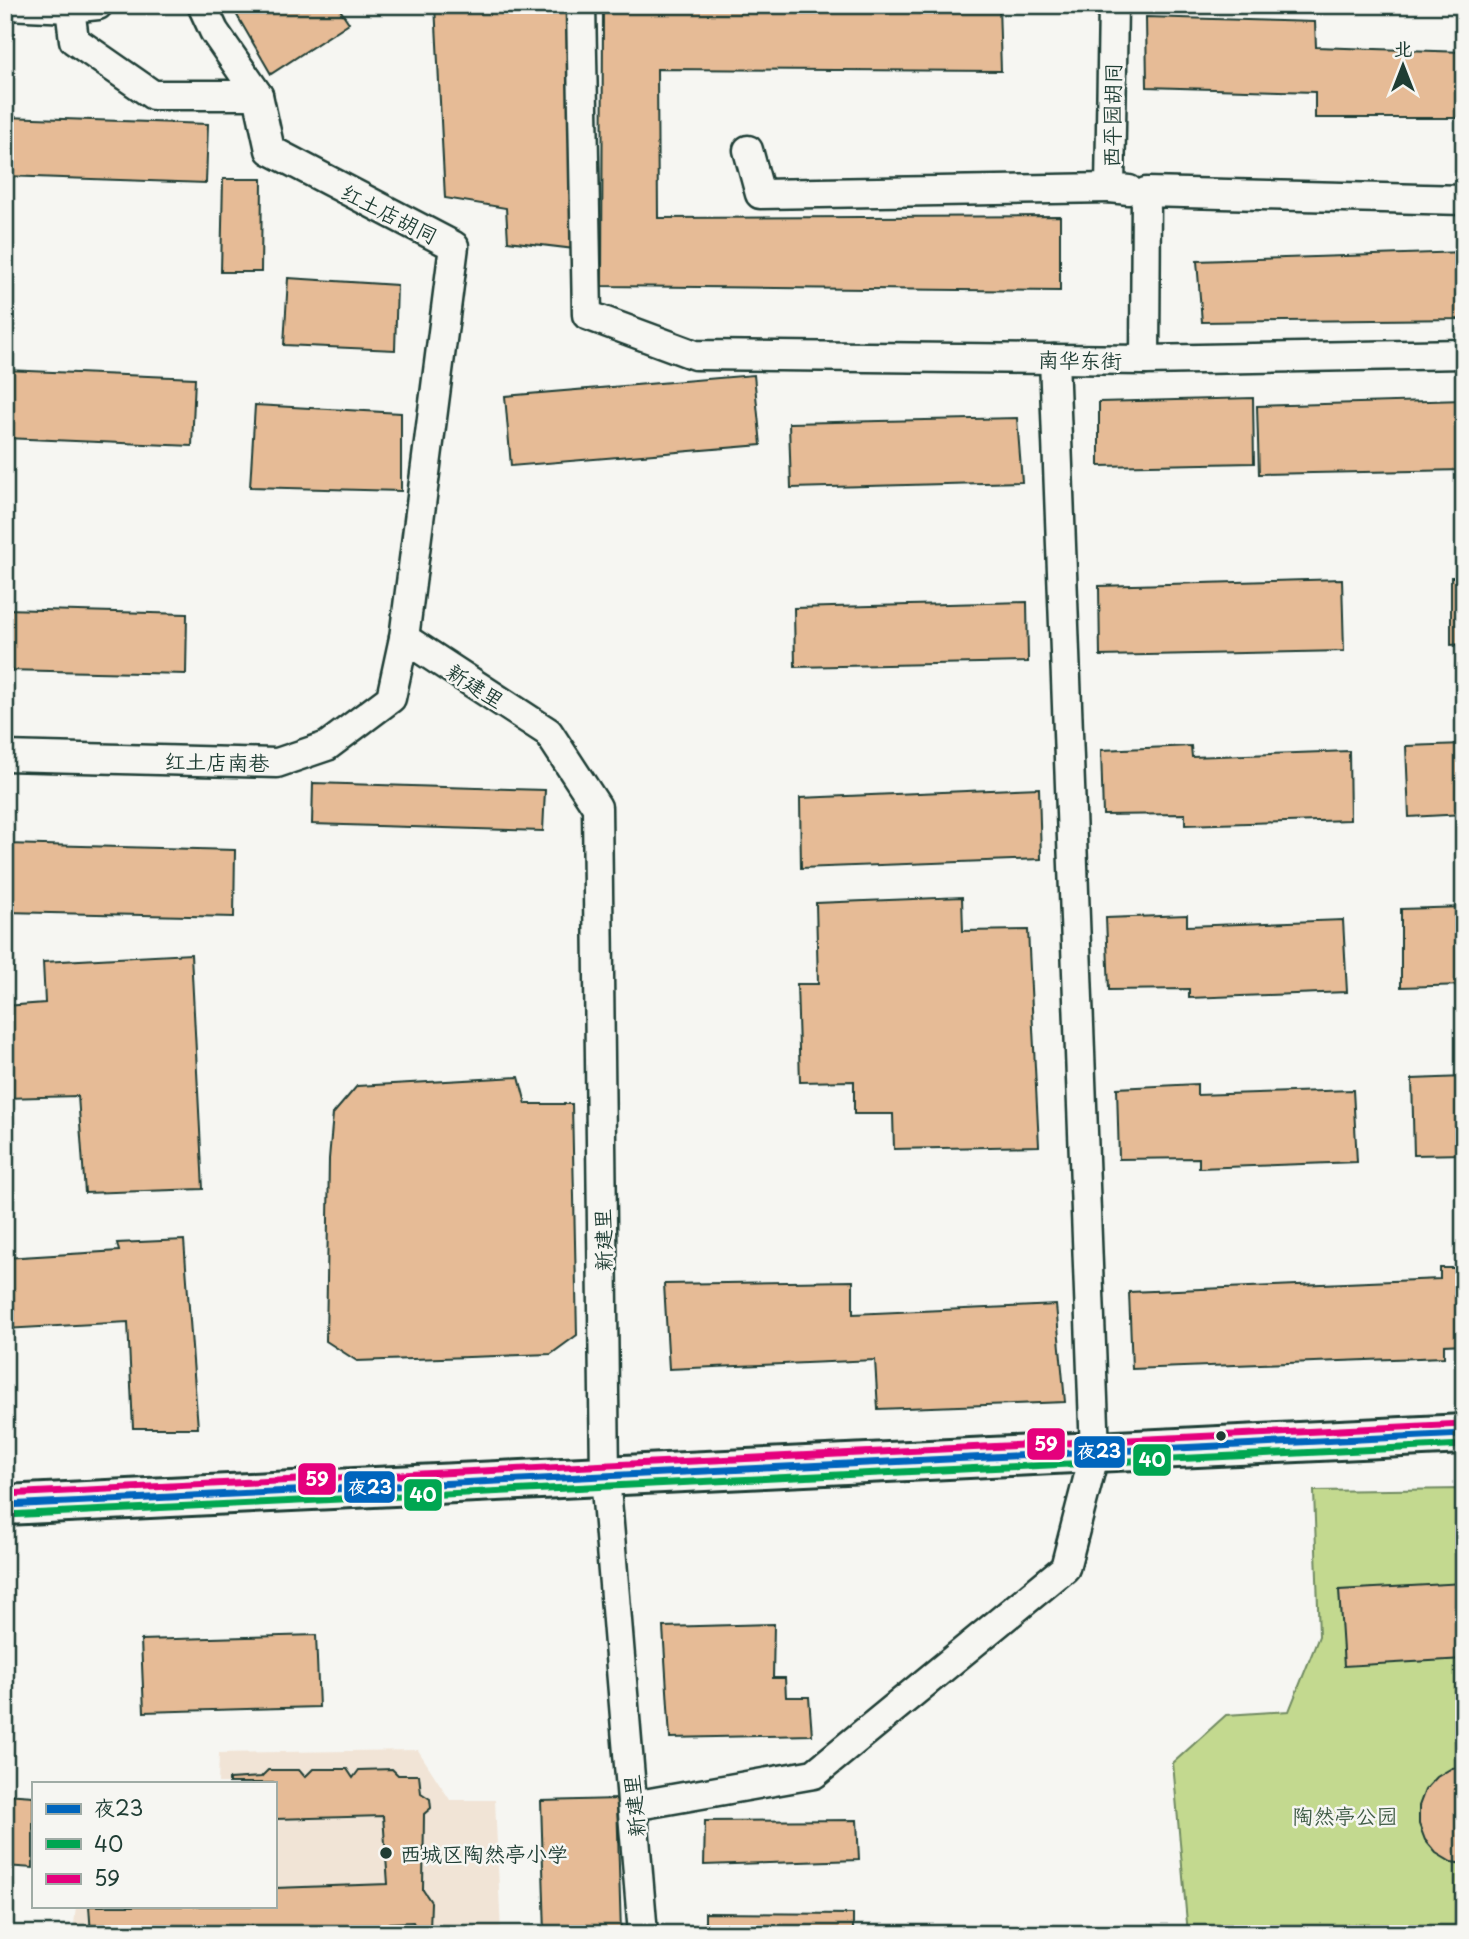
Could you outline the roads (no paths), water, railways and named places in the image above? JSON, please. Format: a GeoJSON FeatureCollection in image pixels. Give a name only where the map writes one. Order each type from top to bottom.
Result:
{"type":"FeatureCollection","features":[{"type":"Feature","properties":{"kind":"main road"},"geometry":{"type":"LineString","coordinates":[[5,1505],[1464,1434]]}},
{"type":"Feature","properties":{"kind":"street"},"geometry":{"type":"LineString","coordinates":[[6,5],[70,8],[98,5]]}},
{"type":"Feature","properties":{"kind":"street"},"geometry":{"type":"LineString","coordinates":[[202,5],[214,31],[258,95]]}},
{"type":"Feature","properties":{"kind":"street","name":"南华东街"},"geometry":{"type":"LineString","coordinates":[[581,5],[587,315],[695,355],[1145,360],[1464,354]]}},
{"type":"Feature","properties":{"kind":"street","name":"西平园胡同"},"geometry":{"type":"LineString","coordinates":[[1113,5],[1110,188],[1146,192],[1464,200]]}},
{"type":"Feature","properties":{"kind":"street"},"geometry":{"type":"LineString","coordinates":[[70,8],[74,40],[153,95],[258,95]]}},
{"type":"Feature","properties":{"kind":"street","name":"红土店胡同"},"geometry":{"type":"LineString","coordinates":[[258,95],[270,150],[454,246],[404,638]]}},
{"type":"Feature","properties":{"kind":"street"},"geometry":{"type":"LineString","coordinates":[[748,150],[760,194],[1110,188]]}},
{"type":"Feature","properties":{"kind":"street"},"geometry":{"type":"LineString","coordinates":[[1145,360],[1146,192]]}},
{"type":"Feature","properties":{"kind":"street"},"geometry":{"type":"LineString","coordinates":[[633,1806],[814,1773],[1065,1568],[1095,1452],[1054,359]]}},
{"type":"Feature","properties":{"kind":"street","name":"红土店南巷"},"geometry":{"type":"LineString","coordinates":[[5,756],[276,763],[327,746],[391,698],[404,638]]}},
{"type":"Feature","properties":{"kind":"street","name":"新建里"},"geometry":{"type":"LineString","coordinates":[[404,638],[548,732],[597,807],[605,1476],[643,1934]]}},
{"type":"Feature","properties":{"kind":"place","name":"西城区陶然亭小学"},"geometry":{"type":"Point","coordinates":[386,1853]}},
{"type":"Feature","properties":{"kind":"park label","name":"陶然亭公园"},"geometry":{"type":"Point","coordinates":[1345,1815]}}]}
